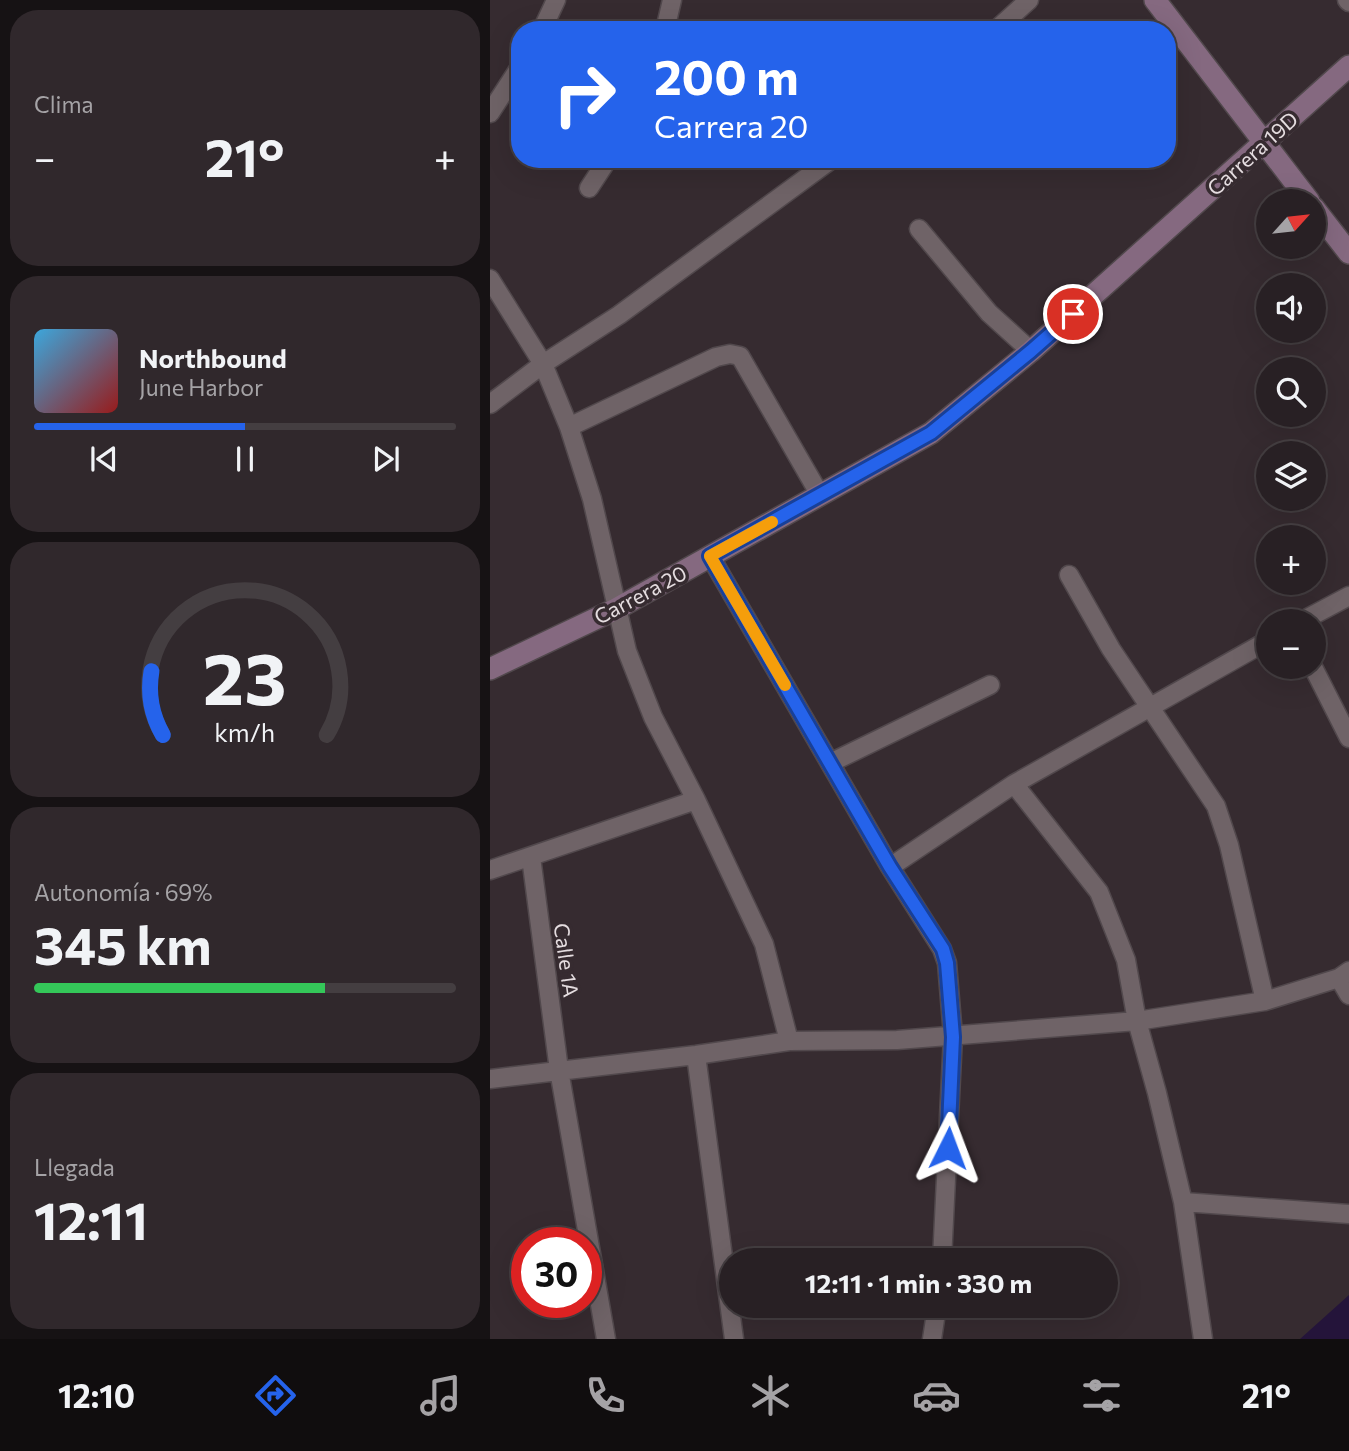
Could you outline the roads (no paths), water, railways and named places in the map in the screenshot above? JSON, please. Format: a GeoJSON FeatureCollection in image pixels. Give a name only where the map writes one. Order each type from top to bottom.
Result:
{"type":"FeatureCollection","features":[{"type":"Feature","properties":{"kind":"street"},"geometry":{"type":"LineString","coordinates":[[546,21],[556,0]]}},
{"type":"Feature","properties":{"kind":"street"},"geometry":{"type":"LineString","coordinates":[[667,21],[672,0]]}},
{"type":"Feature","properties":{"kind":"street"},"geometry":{"type":"LineString","coordinates":[[1006,21],[1029,0]]}},
{"type":"Feature","properties":{"kind":"street"},"geometry":{"type":"LineString","coordinates":[[1155,0],[1171,21]]}},
{"type":"Feature","properties":{"kind":"street"},"geometry":{"type":"LineString","coordinates":[[1176,27],[1300,189]]}},
{"type":"Feature","properties":{"kind":"street","name":"Carrera 19D"},"geometry":{"type":"LineString","coordinates":[[1155,239],[1349,66]]}},
{"type":"Feature","properties":{"kind":"street"},"geometry":{"type":"LineString","coordinates":[[490,113],[511,81]]}},
{"type":"Feature","properties":{"kind":"street"},"geometry":{"type":"LineString","coordinates":[[589,188],[602,168]]}},
{"type":"Feature","properties":{"kind":"street"},"geometry":{"type":"LineString","coordinates":[[490,404],[543,364],[619,315],[820,168]]}},
{"type":"Feature","properties":{"kind":"street"},"geometry":{"type":"LineString","coordinates":[[1326,223],[1349,253]]}},
{"type":"Feature","properties":{"kind":"street"},"geometry":{"type":"LineString","coordinates":[[919,229],[989,313],[1031,351]]}},
{"type":"Feature","properties":{"kind":"street","name":"Carrera 20"},"geometry":{"type":"LineString","coordinates":[[490,668],[616,609],[931,433],[1031,351],[1155,239]]}},
{"type":"Feature","properties":{"kind":"street"},"geometry":{"type":"LineString","coordinates":[[490,279],[543,364],[569,427],[592,499],[627,651],[653,717],[696,800],[764,944],[789,1041]]}},
{"type":"Feature","properties":{"kind":"street"},"geometry":{"type":"LineString","coordinates":[[569,427],[716,357],[730,354],[740,356],[820,495]]}},
{"type":"Feature","properties":{"kind":"street"},"geometry":{"type":"LineString","coordinates":[[710,556],[890,867],[943,949],[947,963],[953,1037],[943,1248]]}},
{"type":"Feature","properties":{"kind":"street"},"geometry":{"type":"LineString","coordinates":[[1069,575],[1111,649],[1216,806],[1229,845],[1265,1001]]}},
{"type":"Feature","properties":{"kind":"street"},"geometry":{"type":"LineString","coordinates":[[1325,609],[1349,596]]}},
{"type":"Feature","properties":{"kind":"street"},"geometry":{"type":"LineString","coordinates":[[890,867],[1014,784],[1256,647]]}},
{"type":"Feature","properties":{"kind":"street"},"geometry":{"type":"LineString","coordinates":[[1319,679],[1349,738]]}},
{"type":"Feature","properties":{"kind":"street"},"geometry":{"type":"LineString","coordinates":[[830,763],[990,685]]}},
{"type":"Feature","properties":{"kind":"street"},"geometry":{"type":"LineString","coordinates":[[1014,784],[1099,892],[1126,960],[1137,1021],[1183,1202],[1203,1339]]}},
{"type":"Feature","properties":{"kind":"street"},"geometry":{"type":"LineString","coordinates":[[490,870],[696,800]]}},
{"type":"Feature","properties":{"kind":"street","name":"Calle 1A"},"geometry":{"type":"LineString","coordinates":[[531,856],[559,1070],[606,1339]]}},
{"type":"Feature","properties":{"kind":"street"},"geometry":{"type":"LineString","coordinates":[[490,1079],[696,1055],[789,1041],[953,1037],[1137,1021],[1265,1001],[1344,975],[1349,995]]}},
{"type":"Feature","properties":{"kind":"street"},"geometry":{"type":"LineString","coordinates":[[696,1055],[734,1339]]}},
{"type":"Feature","properties":{"kind":"street"},"geometry":{"type":"LineString","coordinates":[[1183,1202],[1349,1214]]}},
{"type":"Feature","properties":{"kind":"street"},"geometry":{"type":"LineString","coordinates":[[932,1339],[935,1318]]}}]}
